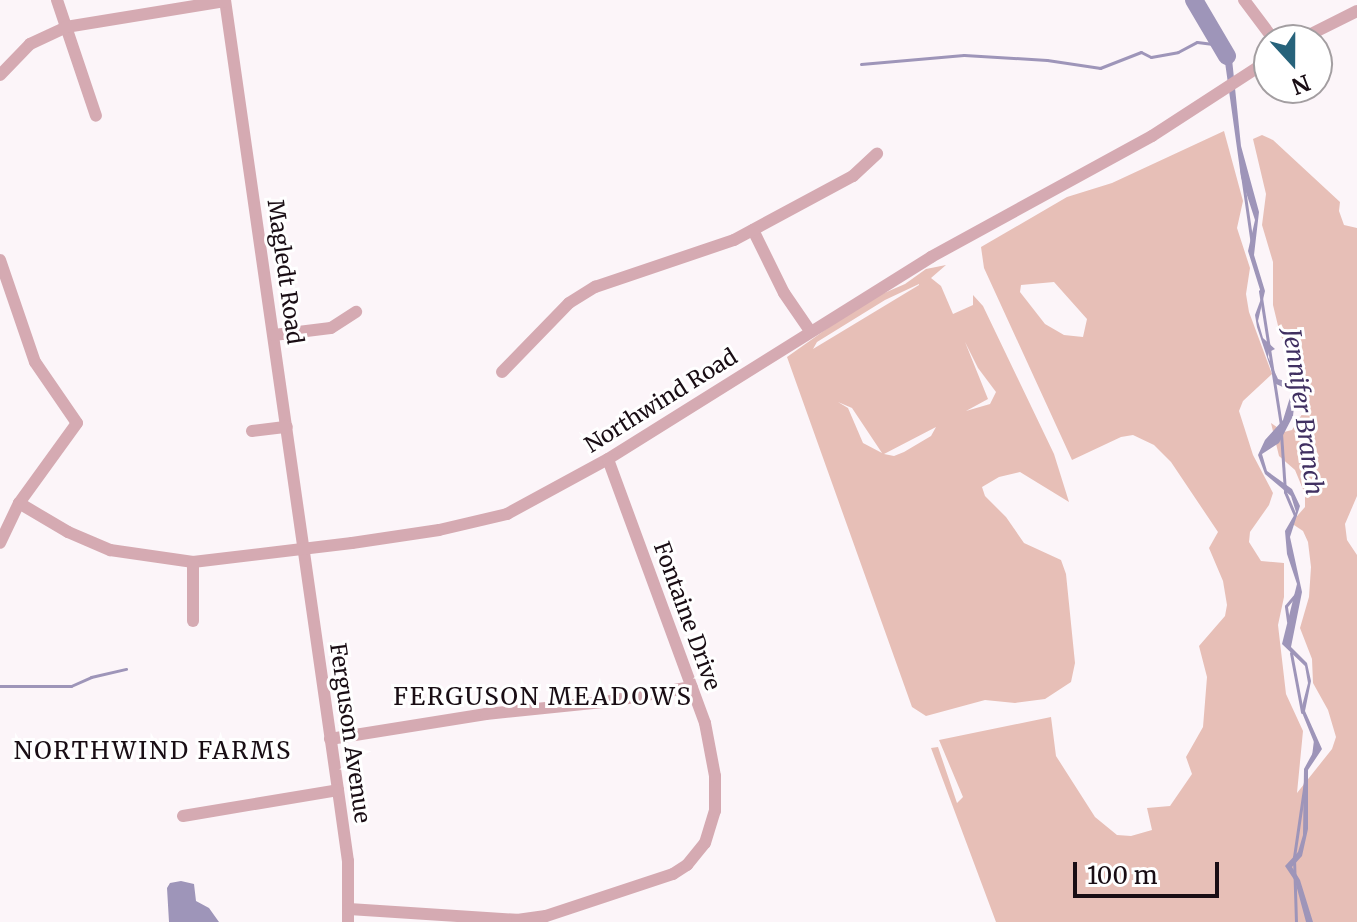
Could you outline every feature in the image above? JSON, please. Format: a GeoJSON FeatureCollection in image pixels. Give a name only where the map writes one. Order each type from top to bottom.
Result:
{"type":"FeatureCollection","features":[{"type":"Feature","properties":{"kind":"street"},"geometry":{"type":"LineString","coordinates":[[57,0],[96,116]]}},
{"type":"Feature","properties":{"kind":"street"},"geometry":{"type":"LineString","coordinates":[[0,75],[30,44],[66,27],[225,0]]}},
{"type":"Feature","properties":{"kind":"street","name":"Magledt Road"},"geometry":{"type":"LineString","coordinates":[[225,0],[304,551]]}},
{"type":"Feature","properties":{"kind":"street"},"geometry":{"type":"LineString","coordinates":[[1244,0],[1262,24]]}},
{"type":"Feature","properties":{"kind":"street"},"geometry":{"type":"LineString","coordinates":[[1331,24],[1357,11]]}},
{"type":"Feature","properties":{"kind":"street","name":"Northwind Road"},"geometry":{"type":"LineString","coordinates":[[19,503],[68,532],[110,550],[193,562],[304,551],[494,518],[532,503],[608,459],[960,240],[1128,149],[1253,70]]}},
{"type":"Feature","properties":{"kind":"street"},"geometry":{"type":"LineString","coordinates":[[502,372],[569,303],[595,287],[715,248],[853,176],[877,154]]}},
{"type":"Feature","properties":{"kind":"street"},"geometry":{"type":"LineString","coordinates":[[753,230],[784,293],[810,331]]}},
{"type":"Feature","properties":{"kind":"street"},"geometry":{"type":"LineString","coordinates":[[0,260],[40,374],[77,423],[19,503],[0,543]]}},
{"type":"Feature","properties":{"kind":"street"},"geometry":{"type":"LineString","coordinates":[[274,335],[331,328],[356,312]]}},
{"type":"Feature","properties":{"kind":"street"},"geometry":{"type":"LineString","coordinates":[[252,431],[287,427]]}},
{"type":"Feature","properties":{"kind":"street","name":"Fontaine Drive"},"geometry":{"type":"LineString","coordinates":[[348,916],[517,920],[546,916],[652,883],[687,865],[705,843],[715,811],[711,751],[692,687],[608,459]]}},
{"type":"Feature","properties":{"kind":"street","name":"Ferguson Avenue"},"geometry":{"type":"LineString","coordinates":[[304,551],[348,861],[348,916]]}},
{"type":"Feature","properties":{"kind":"street"},"geometry":{"type":"LineString","coordinates":[[193,562],[193,621]]}},
{"type":"Feature","properties":{"kind":"street"},"geometry":{"type":"LineString","coordinates":[[330,739],[486,714],[605,702],[692,687]]}},
{"type":"Feature","properties":{"kind":"street"},"geometry":{"type":"LineString","coordinates":[[183,816],[338,790]]}},
{"type":"Feature","properties":{"kind":"shaded area","name":"Jennifer Branch"},"geometry":{"type":"Polygon","coordinates":[[[1198,0],[1205,5],[1232,59],[1241,146],[1259,212],[1254,255],[1265,291],[1258,321],[1263,338],[1275,349],[1269,352],[1268,357],[1278,379],[1291,383],[1296,390],[1293,416],[1279,443],[1262,454],[1267,471],[1292,489],[1300,506],[1290,537],[1302,592],[1291,647],[1307,663],[1311,681],[1305,711],[1322,749],[1308,770],[1308,829],[1302,856],[1292,867],[1300,880],[1313,922],[1306,922],[1295,881],[1285,866],[1298,852],[1303,835],[1304,769],[1316,747],[1301,710],[1308,683],[1305,666],[1282,644],[1297,584],[1287,554],[1285,531],[1296,512],[1291,496],[1265,474],[1258,455],[1265,440],[1283,420],[1292,391],[1276,384],[1257,327],[1255,315],[1262,296],[1248,251],[1255,220],[1241,177],[1224,55],[1198,0]]]}},
{"type":"Feature","properties":{"kind":"shaded area"},"geometry":{"type":"Polygon","coordinates":[[[1224,131],[1243,201],[1237,228],[1250,268],[1246,294],[1249,312],[1272,374],[1243,401],[1239,411],[1253,455],[1273,493],[1269,505],[1250,532],[1249,542],[1261,561],[1284,563],[1284,597],[1278,625],[1286,694],[1303,731],[1297,793],[1332,749],[1336,737],[1328,710],[1313,683],[1312,659],[1300,628],[1309,597],[1311,567],[1308,542],[1303,531],[1291,523],[1305,507],[1305,494],[1295,470],[1279,456],[1271,423],[1284,432],[1292,430],[1304,411],[1305,384],[1280,334],[1273,305],[1273,262],[1262,225],[1266,194],[1253,139],[1262,135],[1273,140],[1340,202],[1339,211],[1344,225],[1357,228],[1357,496],[1345,524],[1347,540],[1357,555],[1357,922],[996,922],[931,748],[938,747],[957,803],[963,797],[939,740],[1051,717],[1056,756],[1095,817],[1117,835],[1131,836],[1152,830],[1147,808],[1170,806],[1192,774],[1186,757],[1203,727],[1207,677],[1199,646],[1225,616],[1227,605],[1223,581],[1209,548],[1218,532],[1171,462],[1154,445],[1133,435],[1121,437],[1072,460],[984,268],[981,247],[1067,197],[1112,183],[1224,131]],[[1054,282],[1021,285],[1020,292],[1045,324],[1064,335],[1083,337],[1087,319],[1054,282]]]}},
{"type":"Feature","properties":{"kind":"shaded area"},"geometry":{"type":"Polygon","coordinates":[[[946,265],[931,278],[941,286],[953,314],[973,305],[973,295],[983,306],[1054,454],[1069,502],[1020,472],[999,477],[982,487],[985,496],[1006,517],[1024,543],[1061,560],[1066,574],[1075,663],[1071,682],[1045,699],[1015,703],[985,700],[926,716],[912,707],[787,357],[866,301],[905,284],[926,269],[946,265]],[[919,284],[885,300],[817,342],[813,349],[919,284]],[[965,342],[988,399],[966,411],[990,404],[996,392],[978,368],[965,342]],[[838,402],[848,408],[863,443],[882,453],[852,408],[838,402]],[[936,427],[884,454],[894,456],[904,452],[931,436],[936,427]]]}},
{"type":"Feature","properties":{"kind":"shaded area"},"geometry":{"type":"Polygon","coordinates":[[[181,881],[194,884],[196,901],[209,908],[219,922],[169,922],[167,888],[170,883],[181,881]]]}},
{"type":"Feature","properties":{"kind":"waterway","name":"Jennifer Branch"},"geometry":{"type":"LineString","coordinates":[[1194,0],[1227,56]]}},
{"type":"Feature","properties":{"kind":"waterway"},"geometry":{"type":"LineString","coordinates":[[861,64],[964,55],[1047,60],[1100,68],[1141,52],[1151,57],[1178,52],[1197,42],[1221,45]]}},
{"type":"Feature","properties":{"kind":"waterway","name":"Jennifer Branch"},"geometry":{"type":"LineString","coordinates":[[1241,168],[1252,244]]}},
{"type":"Feature","properties":{"kind":"waterway","name":"Jennifer Branch"},"geometry":{"type":"LineString","coordinates":[[1260,291],[1281,425]]}},
{"type":"Feature","properties":{"kind":"waterway","name":"Jennifer Branch"},"geometry":{"type":"LineString","coordinates":[[1281,433],[1285,492],[1295,515]]}},
{"type":"Feature","properties":{"kind":"waterway","name":"Jennifer Branch"},"geometry":{"type":"LineString","coordinates":[[1288,621],[1286,606],[1297,593]]}},
{"type":"Feature","properties":{"kind":"waterway","name":"Jennifer Branch"},"geometry":{"type":"LineString","coordinates":[[1291,653],[1302,712]]}},
{"type":"Feature","properties":{"kind":"waterway"},"geometry":{"type":"LineString","coordinates":[[0,686],[71,686],[91,677],[126,669]]}},
{"type":"Feature","properties":{"kind":"waterway","name":"Jennifer Branch"},"geometry":{"type":"LineString","coordinates":[[1313,756],[1315,740]]}},
{"type":"Feature","properties":{"kind":"waterway","name":"Jennifer Branch"},"geometry":{"type":"LineString","coordinates":[[1296,922],[1294,857],[1306,775]]}},
{"type":"Feature","properties":{"kind":"district","name":"FERGUSON MEADOWS"},"geometry":{"type":"Point","coordinates":[543,697]}},
{"type":"Feature","properties":{"kind":"district","name":"NORTHWIND FARMS"},"geometry":{"type":"Point","coordinates":[153,751]}}]}
